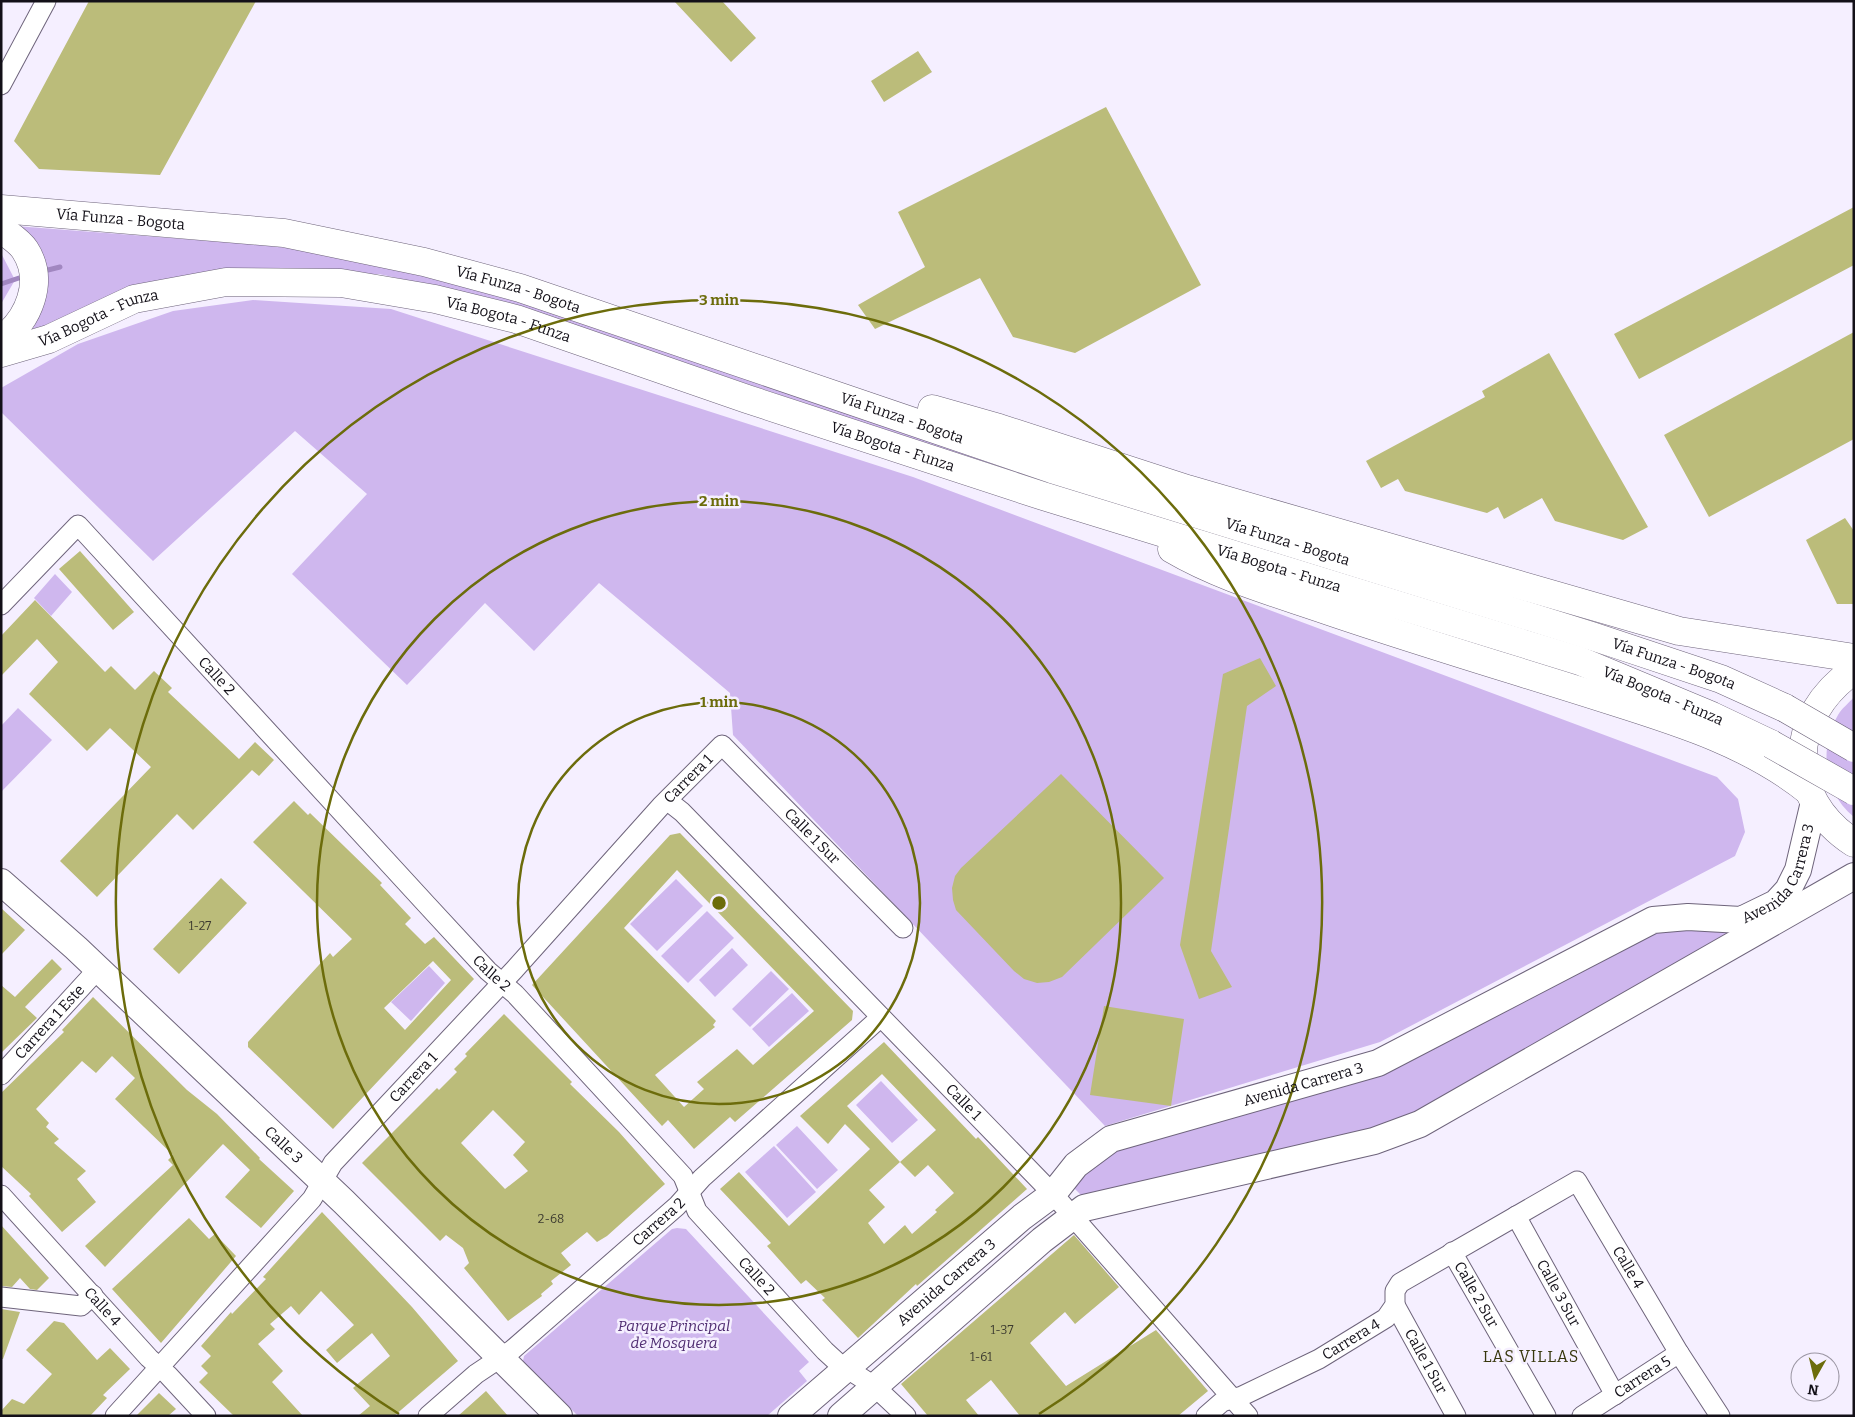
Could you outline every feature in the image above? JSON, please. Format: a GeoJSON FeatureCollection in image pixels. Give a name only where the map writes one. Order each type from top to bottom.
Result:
{"type":"FeatureCollection","features":[{"type":"Feature","properties":{"kind":"main road","name":"Vía Funza - Bogota"},"geometry":{"type":"LineString","coordinates":[[1,209],[284,233],[424,262],[520,288],[1052,469],[1721,678],[1785,708],[1854,748]]}},
{"type":"Feature","properties":{"kind":"main road"},"geometry":{"type":"LineString","coordinates":[[1,229],[24,248],[32,264],[34,281],[32,300],[22,320],[1,340]]}},
{"type":"Feature","properties":{"kind":"main road","name":"Vía Bogota - Funza"},"geometry":{"type":"LineString","coordinates":[[1,353],[49,338],[134,299],[226,282],[341,283],[435,299],[516,319],[747,399],[1043,496],[1580,661],[1712,716],[1771,744],[1854,791]]}},
{"type":"Feature","properties":{"kind":"main road"},"geometry":{"type":"LineString","coordinates":[[731,359],[867,390],[1000,428],[1197,492],[1679,631],[1854,658]]}},
{"type":"Feature","properties":{"kind":"main road"},"geometry":{"type":"LineString","coordinates":[[1126,521],[1185,557],[1231,578],[1418,641],[1682,724],[1741,748],[1787,774],[1812,797],[1838,832],[1854,842]]}},
{"type":"Feature","properties":{"kind":"main road"},"geometry":{"type":"LineString","coordinates":[[1812,797],[1804,773],[1803,749],[1808,725],[1818,703],[1834,685],[1854,670]]}},
{"type":"Feature","properties":{"kind":"main road","name":"Avenida Carrera 3"},"geometry":{"type":"LineString","coordinates":[[791,1416],[827,1383],[846,1369],[1022,1217],[1053,1194],[1076,1165],[1111,1139],[1378,1063],[1652,920],[1674,916],[1729,921],[1748,918],[1776,903],[1788,890],[1798,870],[1812,797]]}},
{"type":"Feature","properties":{"kind":"main road","name":"Avenida Carrera 3"},"geometry":{"type":"LineString","coordinates":[[841,1416],[1072,1216],[1084,1208],[1374,1141],[1420,1124],[1854,876]]}},
{"type":"Feature","properties":{"kind":"main road","name":"Calle 3"},"geometry":{"type":"LineString","coordinates":[[1,882],[98,968],[322,1182],[559,1416]]}},
{"type":"Feature","properties":{"kind":"street"},"geometry":{"type":"LineString","coordinates":[[1,85],[46,1]]}},
{"type":"Feature","properties":{"kind":"street","name":"Calle 2"},"geometry":{"type":"LineString","coordinates":[[1,605],[78,525],[433,912],[488,971],[502,982],[684,1176],[697,1211],[825,1351],[846,1369],[874,1386],[906,1416]]}},
{"type":"Feature","properties":{"kind":"street","name":"Carrera 1"},"geometry":{"type":"LineString","coordinates":[[115,1416],[312,1199],[333,1163],[722,744]]}},
{"type":"Feature","properties":{"kind":"street","name":"Calle 1 Sur"},"geometry":{"type":"LineString","coordinates":[[722,744],[903,928]]}},
{"type":"Feature","properties":{"kind":"street","name":"Calle 1"},"geometry":{"type":"LineString","coordinates":[[668,801],[682,812],[1053,1194],[1248,1416]]}},
{"type":"Feature","properties":{"kind":"street","name":"Carrera 1 Este"},"geometry":{"type":"LineString","coordinates":[[1,1074],[98,968]]}},
{"type":"Feature","properties":{"kind":"street","name":"Carrera 2"},"geometry":{"type":"LineString","coordinates":[[428,1416],[476,1374],[512,1350],[691,1193],[702,1178],[881,1018]]}},
{"type":"Feature","properties":{"kind":"street","name":"Carrera 4"},"geometry":{"type":"LineString","coordinates":[[1206,1416],[1222,1402],[1233,1400],[1320,1359],[1386,1318],[1395,1305],[1395,1291],[1400,1283],[1577,1181]]}},
{"type":"Feature","properties":{"kind":"street","name":"Calle 4"},"geometry":{"type":"LineString","coordinates":[[1577,1181],[1679,1353],[1720,1416]]}},
{"type":"Feature","properties":{"kind":"street","name":"Calle 4"},"geometry":{"type":"LineString","coordinates":[[1,1195],[206,1416]]}},
{"type":"Feature","properties":{"kind":"street","name":"Calle 3 Sur"},"geometry":{"type":"LineString","coordinates":[[1516,1216],[1614,1395]]}},
{"type":"Feature","properties":{"kind":"street","name":"Calle 2 Sur"},"geometry":{"type":"LineString","coordinates":[[1452,1252],[1546,1416]]}},
{"type":"Feature","properties":{"kind":"street"},"geometry":{"type":"LineString","coordinates":[[1,1297],[81,1306],[93,1295]]}},
{"type":"Feature","properties":{"kind":"street","name":"Calle 1 Sur"},"geometry":{"type":"LineString","coordinates":[[1395,1305],[1456,1416]]}},
{"type":"Feature","properties":{"kind":"street","name":"Carrera 5"},"geometry":{"type":"LineString","coordinates":[[1582,1416],[1679,1353]]}},
{"type":"Feature","properties":{"kind":"green space"},"geometry":{"type":"Polygon","coordinates":[[[15,226],[261,245],[352,255],[499,291],[1134,506],[1131,514],[506,302],[379,274],[263,274],[134,287],[32,331],[46,295],[15,226]]]}},
{"type":"Feature","properties":{"kind":"green space"},"geometry":{"type":"Polygon","coordinates":[[[1,253],[15,280],[1,304],[1,253]]]}},
{"type":"Feature","properties":{"kind":"green space"},"geometry":{"type":"Polygon","coordinates":[[[253,300],[391,309],[913,477],[1717,777],[1738,799],[1745,832],[1735,856],[1380,1042],[1105,1126],[733,735],[730,693],[599,583],[534,651],[485,603],[407,685],[292,574],[367,494],[295,431],[153,561],[1,412],[1,388],[78,344],[173,311],[253,300]]]}},
{"type":"Feature","properties":{"kind":"green space"},"geometry":{"type":"Polygon","coordinates":[[[55,574],[72,592],[51,616],[34,598],[55,574]]]}},
{"type":"Feature","properties":{"kind":"green space"},"geometry":{"type":"Polygon","coordinates":[[[1854,697],[1854,817],[1844,807],[1830,782],[1827,769],[1827,755],[1828,741],[1838,715],[1854,697]]]}},
{"type":"Feature","properties":{"kind":"green space"},"geometry":{"type":"Polygon","coordinates":[[[18,708],[52,740],[2,791],[1,726],[18,708]]]}},
{"type":"Feature","properties":{"kind":"green space"},"geometry":{"type":"Polygon","coordinates":[[[676,879],[703,906],[657,951],[630,924],[676,879]]]}},
{"type":"Feature","properties":{"kind":"green space"},"geometry":{"type":"Polygon","coordinates":[[[707,911],[734,938],[688,983],[661,956],[707,911]]]}},
{"type":"Feature","properties":{"kind":"green space"},"geometry":{"type":"Polygon","coordinates":[[[1658,926],[1727,933],[1408,1119],[1083,1197],[1073,1187],[1116,1146],[1384,1075],[1658,926]]]}},
{"type":"Feature","properties":{"kind":"green space"},"geometry":{"type":"Polygon","coordinates":[[[732,948],[748,965],[715,997],[699,980],[732,948]]]}},
{"type":"Feature","properties":{"kind":"green space"},"geometry":{"type":"Polygon","coordinates":[[[429,966],[445,983],[411,1021],[391,1002],[429,966]]]}},
{"type":"Feature","properties":{"kind":"green space"},"geometry":{"type":"Polygon","coordinates":[[[771,971],[789,989],[750,1027],[732,1009],[771,971]]]}},
{"type":"Feature","properties":{"kind":"green space"},"geometry":{"type":"Polygon","coordinates":[[[792,993],[809,1011],[769,1047],[752,1029],[792,993]]]}},
{"type":"Feature","properties":{"kind":"green space"},"geometry":{"type":"Polygon","coordinates":[[[881,1081],[918,1120],[892,1143],[856,1105],[881,1081]]]}},
{"type":"Feature","properties":{"kind":"green space"},"geometry":{"type":"Polygon","coordinates":[[[797,1126],[838,1170],[817,1189],[776,1145],[797,1126]]]}},
{"type":"Feature","properties":{"kind":"green space"},"geometry":{"type":"Polygon","coordinates":[[[774,1146],[816,1192],[787,1218],[745,1172],[774,1146]]]}},
{"type":"Feature","properties":{"kind":"green space","name":"Parque Principal de Mosquera"},"geometry":{"type":"Polygon","coordinates":[[[672,1229],[686,1229],[809,1362],[799,1371],[807,1381],[767,1416],[578,1416],[523,1361],[524,1356],[672,1229]]]}},
{"type":"Feature","properties":{"kind":"building"},"geometry":{"type":"Polygon","coordinates":[[[89,1],[256,1],[160,175],[39,169],[14,141],[89,1]]]}},
{"type":"Feature","properties":{"kind":"building"},"geometry":{"type":"Polygon","coordinates":[[[674,1],[722,1],[756,38],[731,62],[674,1]]]}},
{"type":"Feature","properties":{"kind":"building"},"geometry":{"type":"Polygon","coordinates":[[[918,51],[932,72],[884,102],[871,81],[918,51]]]}},
{"type":"Feature","properties":{"kind":"building"},"geometry":{"type":"Polygon","coordinates":[[[1106,107],[1201,285],[1075,353],[1013,337],[980,278],[875,329],[858,305],[925,267],[898,212],[1106,107]]]}},
{"type":"Feature","properties":{"kind":"building"},"geometry":{"type":"Polygon","coordinates":[[[1854,207],[1854,265],[1639,379],[1614,334],[1854,207]]]}},
{"type":"Feature","properties":{"kind":"building"},"geometry":{"type":"Polygon","coordinates":[[[1854,332],[1854,439],[1709,517],[1664,435],[1854,332]]]}},
{"type":"Feature","properties":{"kind":"building"},"geometry":{"type":"Polygon","coordinates":[[[1549,353],[1648,527],[1623,540],[1555,521],[1542,498],[1504,519],[1498,507],[1487,513],[1405,491],[1398,479],[1381,488],[1366,461],[1485,397],[1482,391],[1549,353]]]}},
{"type":"Feature","properties":{"kind":"building"},"geometry":{"type":"Polygon","coordinates":[[[1845,518],[1854,531],[1854,604],[1837,604],[1806,540],[1845,518]]]}},
{"type":"Feature","properties":{"kind":"building"},"geometry":{"type":"Polygon","coordinates":[[[80,551],[134,612],[113,630],[59,569],[80,551]]]}},
{"type":"Feature","properties":{"kind":"building"},"geometry":{"type":"Polygon","coordinates":[[[35,600],[105,672],[111,666],[135,690],[154,671],[172,688],[168,692],[239,759],[255,742],[274,760],[259,776],[252,770],[193,830],[177,814],[97,897],[60,861],[151,767],[110,728],[87,751],[29,694],[58,662],[37,639],[1,676],[1,636],[35,600]]]}},
{"type":"Feature","properties":{"kind":"building"},"geometry":{"type":"Polygon","coordinates":[[[1260,658],[1276,686],[1247,706],[1211,951],[1232,987],[1199,999],[1180,945],[1223,674],[1260,658]]]}},
{"type":"Feature","properties":{"kind":"building"},"geometry":{"type":"Polygon","coordinates":[[[1061,774],[1164,878],[1062,977],[1049,982],[1037,983],[1024,979],[1014,971],[956,910],[952,888],[955,876],[961,868],[1061,774]]]}},
{"type":"Feature","properties":{"kind":"building"},"geometry":{"type":"Polygon","coordinates":[[[294,801],[308,815],[310,813],[382,883],[380,885],[411,918],[405,924],[425,944],[434,937],[474,979],[333,1129],[248,1047],[248,1042],[330,953],[333,957],[352,939],[253,842],[294,801]],[[433,961],[384,1008],[405,1030],[451,980],[433,961]]]}},
{"type":"Feature","properties":{"kind":"building"},"geometry":{"type":"Polygon","coordinates":[[[680,833],[853,1011],[852,1020],[735,1122],[730,1117],[694,1149],[668,1120],[662,1126],[532,985],[670,835],[680,833]],[[677,870],[624,928],[716,1021],[713,1025],[715,1027],[655,1075],[684,1107],[704,1089],[697,1082],[737,1049],[753,1065],[814,1011],[677,870]]]}},
{"type":"Feature","properties":{"kind":"building"},"geometry":{"type":"Polygon","coordinates":[[[221,878],[247,903],[179,974],[153,949],[221,878]]]}},
{"type":"Feature","properties":{"kind":"building"},"geometry":{"type":"Polygon","coordinates":[[[1,908],[25,930],[1,955],[1,908]]]}},
{"type":"Feature","properties":{"kind":"building"},"geometry":{"type":"Polygon","coordinates":[[[52,959],[62,969],[25,1007],[37,1018],[1,1053],[1,985],[15,997],[52,959]]]}},
{"type":"Feature","properties":{"kind":"building"},"geometry":{"type":"Polygon","coordinates":[[[93,997],[187,1090],[217,1114],[259,1159],[294,1191],[261,1228],[225,1197],[250,1170],[223,1144],[105,1267],[85,1246],[173,1165],[168,1160],[173,1155],[115,1099],[135,1078],[112,1056],[96,1073],[82,1061],[36,1109],[49,1123],[46,1127],[59,1139],[54,1143],[86,1171],[77,1179],[96,1202],[62,1232],[29,1196],[31,1194],[1,1166],[1,1093],[64,1032],[62,1030],[93,997]]]}},
{"type":"Feature","properties":{"kind":"building"},"geometry":{"type":"Polygon","coordinates":[[[1104,1006],[1184,1019],[1171,1106],[1090,1095],[1104,1006]]]}},
{"type":"Feature","properties":{"kind":"building"},"geometry":{"type":"Polygon","coordinates":[[[504,1014],[572,1082],[570,1084],[619,1132],[665,1184],[607,1236],[597,1242],[587,1232],[561,1253],[571,1265],[551,1281],[553,1284],[541,1294],[542,1296],[508,1321],[464,1268],[469,1263],[463,1248],[446,1235],[440,1241],[362,1163],[437,1088],[439,1090],[457,1072],[454,1069],[467,1056],[465,1054],[504,1014]],[[493,1110],[461,1143],[505,1189],[528,1171],[513,1155],[525,1142],[493,1110]]]}},
{"type":"Feature","properties":{"kind":"building"},"geometry":{"type":"Polygon","coordinates":[[[884,1042],[976,1139],[978,1137],[1027,1189],[917,1286],[916,1284],[858,1338],[822,1300],[825,1298],[806,1280],[801,1284],[767,1246],[771,1243],[720,1189],[739,1172],[789,1226],[870,1149],[845,1124],[828,1144],[800,1116],[884,1042]],[[882,1074],[847,1106],[900,1162],[936,1130],[882,1074]],[[900,1162],[869,1190],[885,1207],[868,1223],[884,1244],[905,1225],[912,1234],[937,1212],[935,1210],[954,1193],[928,1165],[915,1177],[900,1162]]]}},
{"type":"Feature","properties":{"kind":"building"},"geometry":{"type":"Polygon","coordinates":[[[322,1212],[412,1307],[458,1361],[394,1416],[358,1416],[370,1406],[353,1388],[390,1356],[372,1333],[337,1363],[326,1350],[354,1325],[321,1291],[299,1315],[291,1306],[270,1324],[275,1329],[258,1344],[283,1371],[272,1382],[303,1416],[234,1416],[199,1382],[208,1373],[201,1366],[211,1356],[201,1346],[231,1312],[232,1314],[266,1279],[263,1277],[322,1212]]]}},
{"type":"Feature","properties":{"kind":"building"},"geometry":{"type":"Polygon","coordinates":[[[189,1218],[209,1239],[215,1234],[236,1256],[161,1343],[112,1289],[189,1218]]]}},
{"type":"Feature","properties":{"kind":"building"},"geometry":{"type":"Polygon","coordinates":[[[1,1225],[49,1278],[37,1290],[30,1289],[20,1278],[12,1287],[1,1286],[1,1225]]]}},
{"type":"Feature","properties":{"kind":"building"},"geometry":{"type":"Polygon","coordinates":[[[1074,1235],[1119,1287],[1075,1324],[1065,1312],[1030,1343],[1066,1386],[1156,1330],[1208,1391],[1178,1416],[1020,1416],[991,1380],[966,1400],[979,1416],[928,1416],[901,1384],[1074,1235]]]}},
{"type":"Feature","properties":{"kind":"building"},"geometry":{"type":"Polygon","coordinates":[[[1,1309],[20,1312],[3,1359],[1,1359],[1,1309]]]}},
{"type":"Feature","properties":{"kind":"building"},"geometry":{"type":"Polygon","coordinates":[[[54,1321],[64,1323],[97,1360],[110,1348],[130,1369],[103,1395],[107,1398],[90,1416],[1,1416],[1,1411],[12,1399],[24,1404],[52,1374],[26,1350],[54,1321]]]}},
{"type":"Feature","properties":{"kind":"building"},"geometry":{"type":"Polygon","coordinates":[[[486,1391],[508,1416],[458,1416],[486,1391]]]}},
{"type":"Feature","properties":{"kind":"building"},"geometry":{"type":"Polygon","coordinates":[[[159,1393],[176,1409],[168,1416],[136,1416],[159,1393]]]}},
{"type":"Feature","properties":{"kind":"waterway"},"geometry":{"type":"LineString","coordinates":[[48,270],[60,267]]}},
{"type":"Feature","properties":{"kind":"waterway"},"geometry":{"type":"LineString","coordinates":[[1,284],[25,276]]}},
{"type":"Feature","properties":{"kind":"district","name":"LAS VILLAS"},"geometry":{"type":"Point","coordinates":[1531,1356]}}]}
